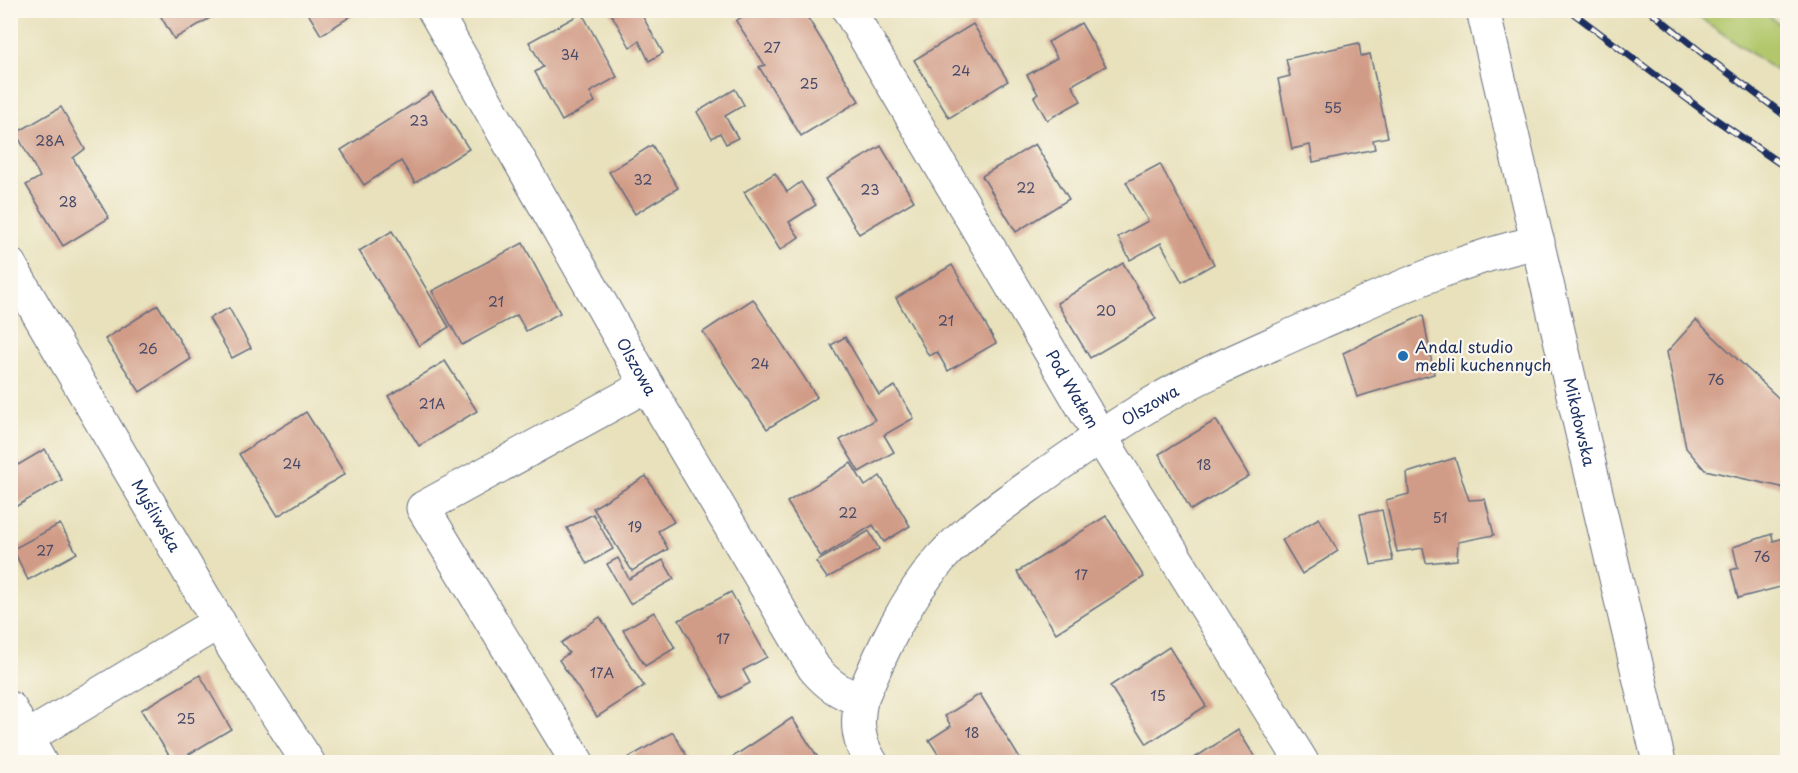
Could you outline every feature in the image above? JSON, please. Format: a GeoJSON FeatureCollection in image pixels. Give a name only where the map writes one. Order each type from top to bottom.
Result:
{"type":"FeatureCollection","features":[{"type":"Feature","properties":{"kind":"street","name":"Olszowa"},"geometry":{"type":"LineString","coordinates":[[434,10],[647,385],[814,668],[839,692],[861,700]]}},
{"type":"Feature","properties":{"kind":"street","name":"Pod Wałem"},"geometry":{"type":"LineString","coordinates":[[849,10],[1100,436],[1302,762]]}},
{"type":"Feature","properties":{"kind":"street","name":"Mikołowska"},"geometry":{"type":"LineString","coordinates":[[1483,10],[1659,762]]}},
{"type":"Feature","properties":{"kind":"street","name":"Olszowa"},"geometry":{"type":"LineString","coordinates":[[871,762],[859,737],[857,718],[861,700],[879,657],[915,592],[942,556],[997,509],[1100,436],[1155,402],[1213,371],[1390,291],[1493,253],[1538,242]]}},
{"type":"Feature","properties":{"kind":"street","name":"Myśliwska"},"geometry":{"type":"LineString","coordinates":[[10,265],[219,622],[308,762]]}},
{"type":"Feature","properties":{"kind":"street"},"geometry":{"type":"LineString","coordinates":[[577,762],[423,508],[647,385]]}},
{"type":"Feature","properties":{"kind":"street"},"geometry":{"type":"LineString","coordinates":[[10,708],[33,750],[219,622]]}},
{"type":"Feature","properties":{"kind":"green space"},"geometry":{"type":"Polygon","coordinates":[[[1690,11],[1762,11],[1787,30],[1787,78],[1690,11]]]}},
{"type":"Feature","properties":{"kind":"building"},"geometry":{"type":"Polygon","coordinates":[[[157,10],[224,10],[174,39],[157,10]]]}},
{"type":"Feature","properties":{"kind":"building"},"geometry":{"type":"Polygon","coordinates":[[[306,10],[361,10],[321,35],[306,10]]]}},
{"type":"Feature","properties":{"kind":"building"},"geometry":{"type":"Polygon","coordinates":[[[609,10],[639,10],[663,53],[649,61],[639,41],[630,47],[609,10]]]}},
{"type":"Feature","properties":{"kind":"building"},"geometry":{"type":"Polygon","coordinates":[[[752,10],[803,10],[859,101],[801,136],[759,67],[765,65],[736,21],[752,10]]]}},
{"type":"Feature","properties":{"kind":"building"},"geometry":{"type":"Polygon","coordinates":[[[582,13],[617,77],[590,92],[595,102],[562,121],[535,72],[543,67],[529,42],[582,13]]]}},
{"type":"Feature","properties":{"kind":"building"},"geometry":{"type":"Polygon","coordinates":[[[1081,23],[1106,66],[1072,85],[1081,101],[1047,120],[1034,97],[1038,94],[1027,75],[1057,58],[1048,42],[1081,23]]]}},
{"type":"Feature","properties":{"kind":"building"},"geometry":{"type":"Polygon","coordinates":[[[973,24],[1008,81],[949,118],[914,60],[973,24]]]}},
{"type":"Feature","properties":{"kind":"building"},"geometry":{"type":"Polygon","coordinates":[[[1359,43],[1361,56],[1370,54],[1388,137],[1373,140],[1375,149],[1313,162],[1310,145],[1292,149],[1278,79],[1290,76],[1286,59],[1359,43]]]}},
{"type":"Feature","properties":{"kind":"building"},"geometry":{"type":"Polygon","coordinates":[[[735,89],[744,105],[725,116],[738,138],[726,144],[720,133],[712,138],[697,112],[735,89]]]}},
{"type":"Feature","properties":{"kind":"building"},"geometry":{"type":"Polygon","coordinates":[[[432,92],[469,149],[415,183],[401,161],[364,185],[341,150],[432,92]]]}},
{"type":"Feature","properties":{"kind":"building"},"geometry":{"type":"Polygon","coordinates":[[[61,107],[85,149],[73,158],[109,218],[63,246],[26,185],[40,177],[16,133],[61,107]]]}},
{"type":"Feature","properties":{"kind":"building"},"geometry":{"type":"Polygon","coordinates":[[[1035,144],[1069,199],[1016,232],[982,176],[1035,144]]]}},
{"type":"Feature","properties":{"kind":"building"},"geometry":{"type":"Polygon","coordinates":[[[652,145],[678,188],[635,214],[609,172],[652,145]]]}},
{"type":"Feature","properties":{"kind":"building"},"geometry":{"type":"Polygon","coordinates":[[[881,146],[914,201],[859,234],[826,179],[881,146]]]}},
{"type":"Feature","properties":{"kind":"building"},"geometry":{"type":"Polygon","coordinates":[[[1160,164],[1214,264],[1182,282],[1161,243],[1130,260],[1118,237],[1148,221],[1126,182],[1160,164]]]}},
{"type":"Feature","properties":{"kind":"building"},"geometry":{"type":"Polygon","coordinates":[[[775,173],[787,192],[801,182],[816,205],[789,222],[799,237],[780,250],[744,192],[775,173]]]}},
{"type":"Feature","properties":{"kind":"building"},"geometry":{"type":"Polygon","coordinates":[[[392,231],[449,327],[419,346],[359,251],[392,231]]]}},
{"type":"Feature","properties":{"kind":"building"},"geometry":{"type":"Polygon","coordinates":[[[523,243],[560,313],[526,331],[517,315],[462,345],[432,291],[523,243]]]}},
{"type":"Feature","properties":{"kind":"building"},"geometry":{"type":"Polygon","coordinates":[[[1123,263],[1156,319],[1090,358],[1057,303],[1123,263]]]}},
{"type":"Feature","properties":{"kind":"building"},"geometry":{"type":"Polygon","coordinates":[[[952,265],[996,343],[948,371],[937,352],[929,356],[896,298],[952,265]]]}},
{"type":"Feature","properties":{"kind":"building"},"geometry":{"type":"Polygon","coordinates":[[[753,299],[817,397],[767,429],[703,332],[753,299]]]}},
{"type":"Feature","properties":{"kind":"building"},"geometry":{"type":"Polygon","coordinates":[[[158,305],[191,359],[140,392],[105,339],[158,305]]]}},
{"type":"Feature","properties":{"kind":"building"},"geometry":{"type":"Polygon","coordinates":[[[229,308],[251,348],[232,358],[209,318],[229,308]]]}},
{"type":"Feature","properties":{"kind":"building"},"geometry":{"type":"Polygon","coordinates":[[[1423,315],[1434,374],[1357,397],[1343,353],[1423,315]]]}},
{"type":"Feature","properties":{"kind":"building"},"geometry":{"type":"Polygon","coordinates":[[[1696,320],[1788,407],[1788,493],[1781,487],[1705,470],[1686,448],[1667,352],[1696,320]]]}},
{"type":"Feature","properties":{"kind":"building"},"geometry":{"type":"Polygon","coordinates":[[[845,337],[879,395],[895,386],[914,418],[884,435],[894,452],[859,472],[840,440],[875,420],[831,345],[845,337]]]}},
{"type":"Feature","properties":{"kind":"building"},"geometry":{"type":"Polygon","coordinates":[[[445,361],[477,411],[419,446],[388,396],[445,361]]]}},
{"type":"Feature","properties":{"kind":"building"},"geometry":{"type":"Polygon","coordinates":[[[306,412],[345,474],[278,516],[239,454],[306,412]]]}},
{"type":"Feature","properties":{"kind":"building"},"geometry":{"type":"Polygon","coordinates":[[[1216,420],[1249,476],[1191,510],[1159,454],[1216,420]]]}},
{"type":"Feature","properties":{"kind":"building"},"geometry":{"type":"Polygon","coordinates":[[[45,449],[62,480],[10,510],[10,453],[18,465],[45,449]]]}},
{"type":"Feature","properties":{"kind":"building"},"geometry":{"type":"Polygon","coordinates":[[[1455,458],[1469,500],[1485,499],[1494,535],[1458,542],[1457,560],[1426,563],[1423,548],[1397,552],[1386,500],[1409,494],[1407,473],[1455,458]]]}},
{"type":"Feature","properties":{"kind":"building"},"geometry":{"type":"Polygon","coordinates":[[[851,463],[865,486],[880,476],[910,526],[884,542],[873,525],[821,557],[787,502],[851,463]]]}},
{"type":"Feature","properties":{"kind":"building"},"geometry":{"type":"Polygon","coordinates":[[[646,476],[674,522],[658,531],[668,549],[632,571],[593,508],[646,476]]]}},
{"type":"Feature","properties":{"kind":"building"},"geometry":{"type":"Polygon","coordinates":[[[1382,510],[1393,561],[1371,565],[1360,514],[1382,510]]]}},
{"type":"Feature","properties":{"kind":"building"},"geometry":{"type":"Polygon","coordinates":[[[593,514],[613,549],[587,564],[567,528],[593,514]]]}},
{"type":"Feature","properties":{"kind":"building"},"geometry":{"type":"Polygon","coordinates":[[[1106,516],[1144,577],[1056,633],[1017,572],[1106,516]]]}},
{"type":"Feature","properties":{"kind":"building"},"geometry":{"type":"Polygon","coordinates":[[[1319,518],[1338,551],[1302,574],[1282,540],[1319,518]]]}},
{"type":"Feature","properties":{"kind":"building"},"geometry":{"type":"Polygon","coordinates":[[[60,524],[77,553],[28,580],[13,549],[60,524]]]}},
{"type":"Feature","properties":{"kind":"building"},"geometry":{"type":"Polygon","coordinates":[[[869,531],[879,549],[827,578],[816,562],[869,531]]]}},
{"type":"Feature","properties":{"kind":"building"},"geometry":{"type":"Polygon","coordinates":[[[1772,534],[1773,541],[1788,537],[1788,585],[1738,598],[1731,570],[1738,568],[1733,547],[1772,534]]]}},
{"type":"Feature","properties":{"kind":"building"},"geometry":{"type":"Polygon","coordinates":[[[618,558],[629,579],[663,560],[674,579],[630,604],[607,564],[618,558]]]}},
{"type":"Feature","properties":{"kind":"building"},"geometry":{"type":"Polygon","coordinates":[[[731,592],[767,657],[743,670],[750,683],[722,698],[679,620],[731,592]]]}},
{"type":"Feature","properties":{"kind":"building"},"geometry":{"type":"Polygon","coordinates":[[[654,612],[675,648],[645,666],[623,630],[654,612]]]}},
{"type":"Feature","properties":{"kind":"building"},"geometry":{"type":"Polygon","coordinates":[[[600,617],[644,686],[597,717],[559,660],[569,653],[561,643],[600,617]]]}},
{"type":"Feature","properties":{"kind":"building"},"geometry":{"type":"Polygon","coordinates":[[[1169,647],[1206,706],[1147,744],[1110,686],[1169,647]]]}},
{"type":"Feature","properties":{"kind":"building"},"geometry":{"type":"Polygon","coordinates":[[[200,675],[231,729],[173,762],[141,710],[200,675]]]}},
{"type":"Feature","properties":{"kind":"building"},"geometry":{"type":"Polygon","coordinates":[[[980,694],[1022,762],[943,762],[929,740],[951,726],[945,716],[980,694]]]}},
{"type":"Feature","properties":{"kind":"building"},"geometry":{"type":"Polygon","coordinates":[[[792,718],[821,762],[734,762],[731,758],[792,718]]]}},
{"type":"Feature","properties":{"kind":"building"},"geometry":{"type":"Polygon","coordinates":[[[1238,730],[1258,762],[1188,762],[1238,730]]]}},
{"type":"Feature","properties":{"kind":"building"},"geometry":{"type":"Polygon","coordinates":[[[673,732],[690,762],[621,762],[673,732]]]}},
{"type":"Feature","properties":{"kind":"railway"},"geometry":{"type":"LineString","coordinates":[[1569,10],[1702,110],[1788,169]]}},
{"type":"Feature","properties":{"kind":"railway"},"geometry":{"type":"LineString","coordinates":[[1649,10],[1788,118]]}},
{"type":"Feature","properties":{"kind":"place","name":"Andal studio mebli kuchennych"},"geometry":{"type":"Point","coordinates":[1403,356]}}]}
